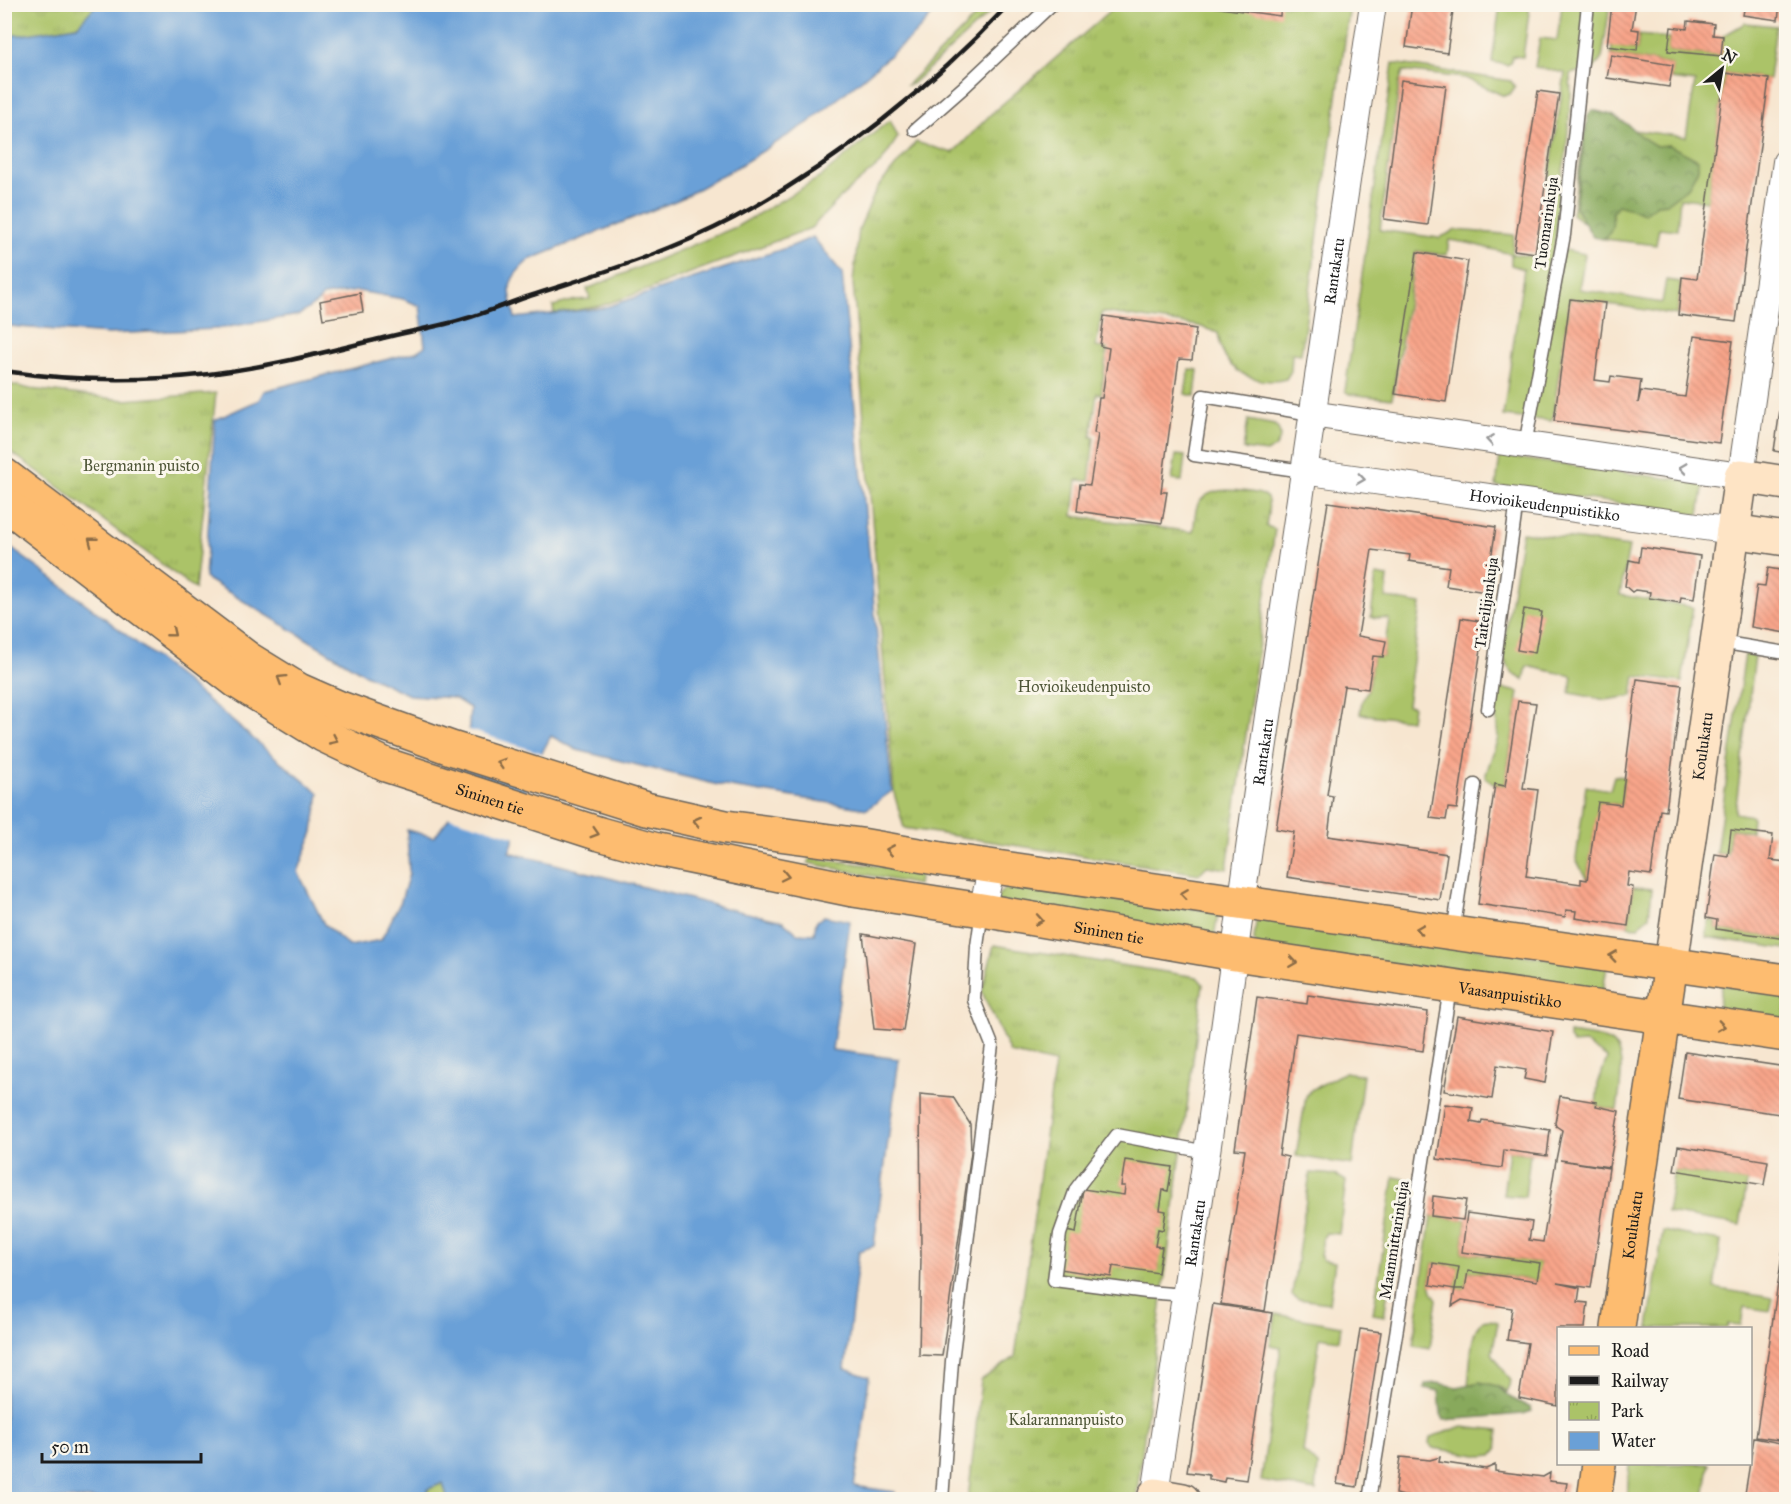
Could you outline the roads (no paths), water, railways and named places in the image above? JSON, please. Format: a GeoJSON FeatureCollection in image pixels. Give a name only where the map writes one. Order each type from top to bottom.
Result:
{"type":"FeatureCollection","features":[{"type":"Feature","properties":{"kind":"main road"},"geometry":{"type":"LineString","coordinates":[[4,475],[247,658],[290,685],[340,708],[452,748],[646,809],[726,827],[1786,981]]}},
{"type":"Feature","properties":{"kind":"main road"},"geometry":{"type":"LineString","coordinates":[[1741,476],[1786,483]]}},
{"type":"Feature","properties":{"kind":"main road","name":"Koulukatu"},"geometry":{"type":"LineString","coordinates":[[1618,1327],[1741,476]]}},
{"type":"Feature","properties":{"kind":"main road","name":"Sininen tie"},"geometry":{"type":"LineString","coordinates":[[4,502],[236,681],[323,735],[386,765],[657,850],[853,890],[1235,954]]}},
{"type":"Feature","properties":{"kind":"main road","name":"Hovioikeudenpuistikko"},"geometry":{"type":"LineString","coordinates":[[1733,531],[1786,539]]}},
{"type":"Feature","properties":{"kind":"main road","name":"Vaasanpuistikko"},"geometry":{"type":"LineString","coordinates":[[1235,954],[1786,1035]]}},
{"type":"Feature","properties":{"kind":"main road"},"geometry":{"type":"LineString","coordinates":[[1594,1500],[1599,1465]]}},
{"type":"Feature","properties":{"kind":"street","name":"Rantakatu"},"geometry":{"type":"LineString","coordinates":[[1164,1498],[1185,1295],[1311,414],[1373,4]]}},
{"type":"Feature","properties":{"kind":"street","name":"Koulukatu"},"geometry":{"type":"LineString","coordinates":[[1741,476],[1786,162]]}},
{"type":"Feature","properties":{"kind":"street"},"geometry":{"type":"LineString","coordinates":[[1311,414],[1741,476]]}},
{"type":"Feature","properties":{"kind":"street","name":"Hovioikeudenpuistikko"},"geometry":{"type":"LineString","coordinates":[[1303,471],[1733,531]]}},
{"type":"Feature","properties":{"kind":"street"},"geometry":{"type":"LineString","coordinates":[[982,910],[992,866]]}},
{"type":"Feature","properties":{"kind":"lane"},"geometry":{"type":"LineString","coordinates":[[915,130],[1052,4]]}},
{"type":"Feature","properties":{"kind":"lane","name":"Tuomarinkuja"},"geometry":{"type":"LineString","coordinates":[[1525,445],[1564,235],[1588,4]]}},
{"type":"Feature","properties":{"kind":"lane"},"geometry":{"type":"LineString","coordinates":[[1303,471],[1194,455],[1203,396],[1311,414]]}},
{"type":"Feature","properties":{"kind":"lane","name":"Taiteilijankuja"},"geometry":{"type":"LineString","coordinates":[[1488,709],[1517,501]]}},
{"type":"Feature","properties":{"kind":"lane"},"geometry":{"type":"LineString","coordinates":[[1717,642],[1786,653]]}},
{"type":"Feature","properties":{"kind":"lane"},"geometry":{"type":"LineString","coordinates":[[1453,934],[1475,785]]}},
{"type":"Feature","properties":{"kind":"lane"},"geometry":{"type":"LineString","coordinates":[[942,1500],[952,1361],[992,1045],[974,1000],[982,910]]}},
{"type":"Feature","properties":{"kind":"lane","name":"Maanmittarinkuja"},"geometry":{"type":"LineString","coordinates":[[1369,1500],[1450,986]]}},
{"type":"Feature","properties":{"kind":"lane"},"geometry":{"type":"LineString","coordinates":[[1185,1295],[1054,1280],[1060,1234],[1076,1189],[1117,1135],[1207,1152]]}},
{"type":"Feature","properties":{"kind":"water"},"geometry":{"type":"Polygon","coordinates":[[[97,4],[941,5],[916,33],[808,123],[680,199],[529,260],[515,274],[510,286],[515,318],[603,308],[813,237],[842,273],[892,791],[867,809],[718,785],[577,750],[551,736],[525,793],[509,852],[783,921],[797,933],[814,934],[816,922],[824,916],[850,921],[832,1050],[899,1059],[874,1246],[859,1251],[845,1369],[869,1377],[854,1486],[895,1492],[895,1499],[448,1500],[443,1483],[428,1489],[427,1500],[5,1499],[4,543],[160,661],[319,793],[313,832],[298,872],[324,924],[349,946],[381,940],[401,901],[409,874],[407,830],[434,837],[449,818],[468,739],[470,708],[454,698],[409,695],[363,673],[205,578],[215,420],[259,400],[264,391],[416,352],[425,346],[420,306],[403,299],[358,291],[323,296],[299,315],[216,329],[108,334],[5,325],[5,35],[22,35],[77,26],[97,4]]]}},
{"type":"Feature","properties":{"kind":"railway"},"geometry":{"type":"LineString","coordinates":[[4,371],[55,377],[132,379],[183,377],[253,367],[297,359],[454,322],[632,262],[684,242],[734,218],[845,149],[948,65],[1009,4]]}},
{"type":"Feature","properties":{"kind":"park label","name":"Bergmanin puisto"},"geometry":{"type":"Point","coordinates":[141,465]}},
{"type":"Feature","properties":{"kind":"park label","name":"Hovioikeudenpuisto"},"geometry":{"type":"Point","coordinates":[1084,686]}},
{"type":"Feature","properties":{"kind":"park label","name":"Kalarannanpuisto"},"geometry":{"type":"Point","coordinates":[1066,1419]}}]}
